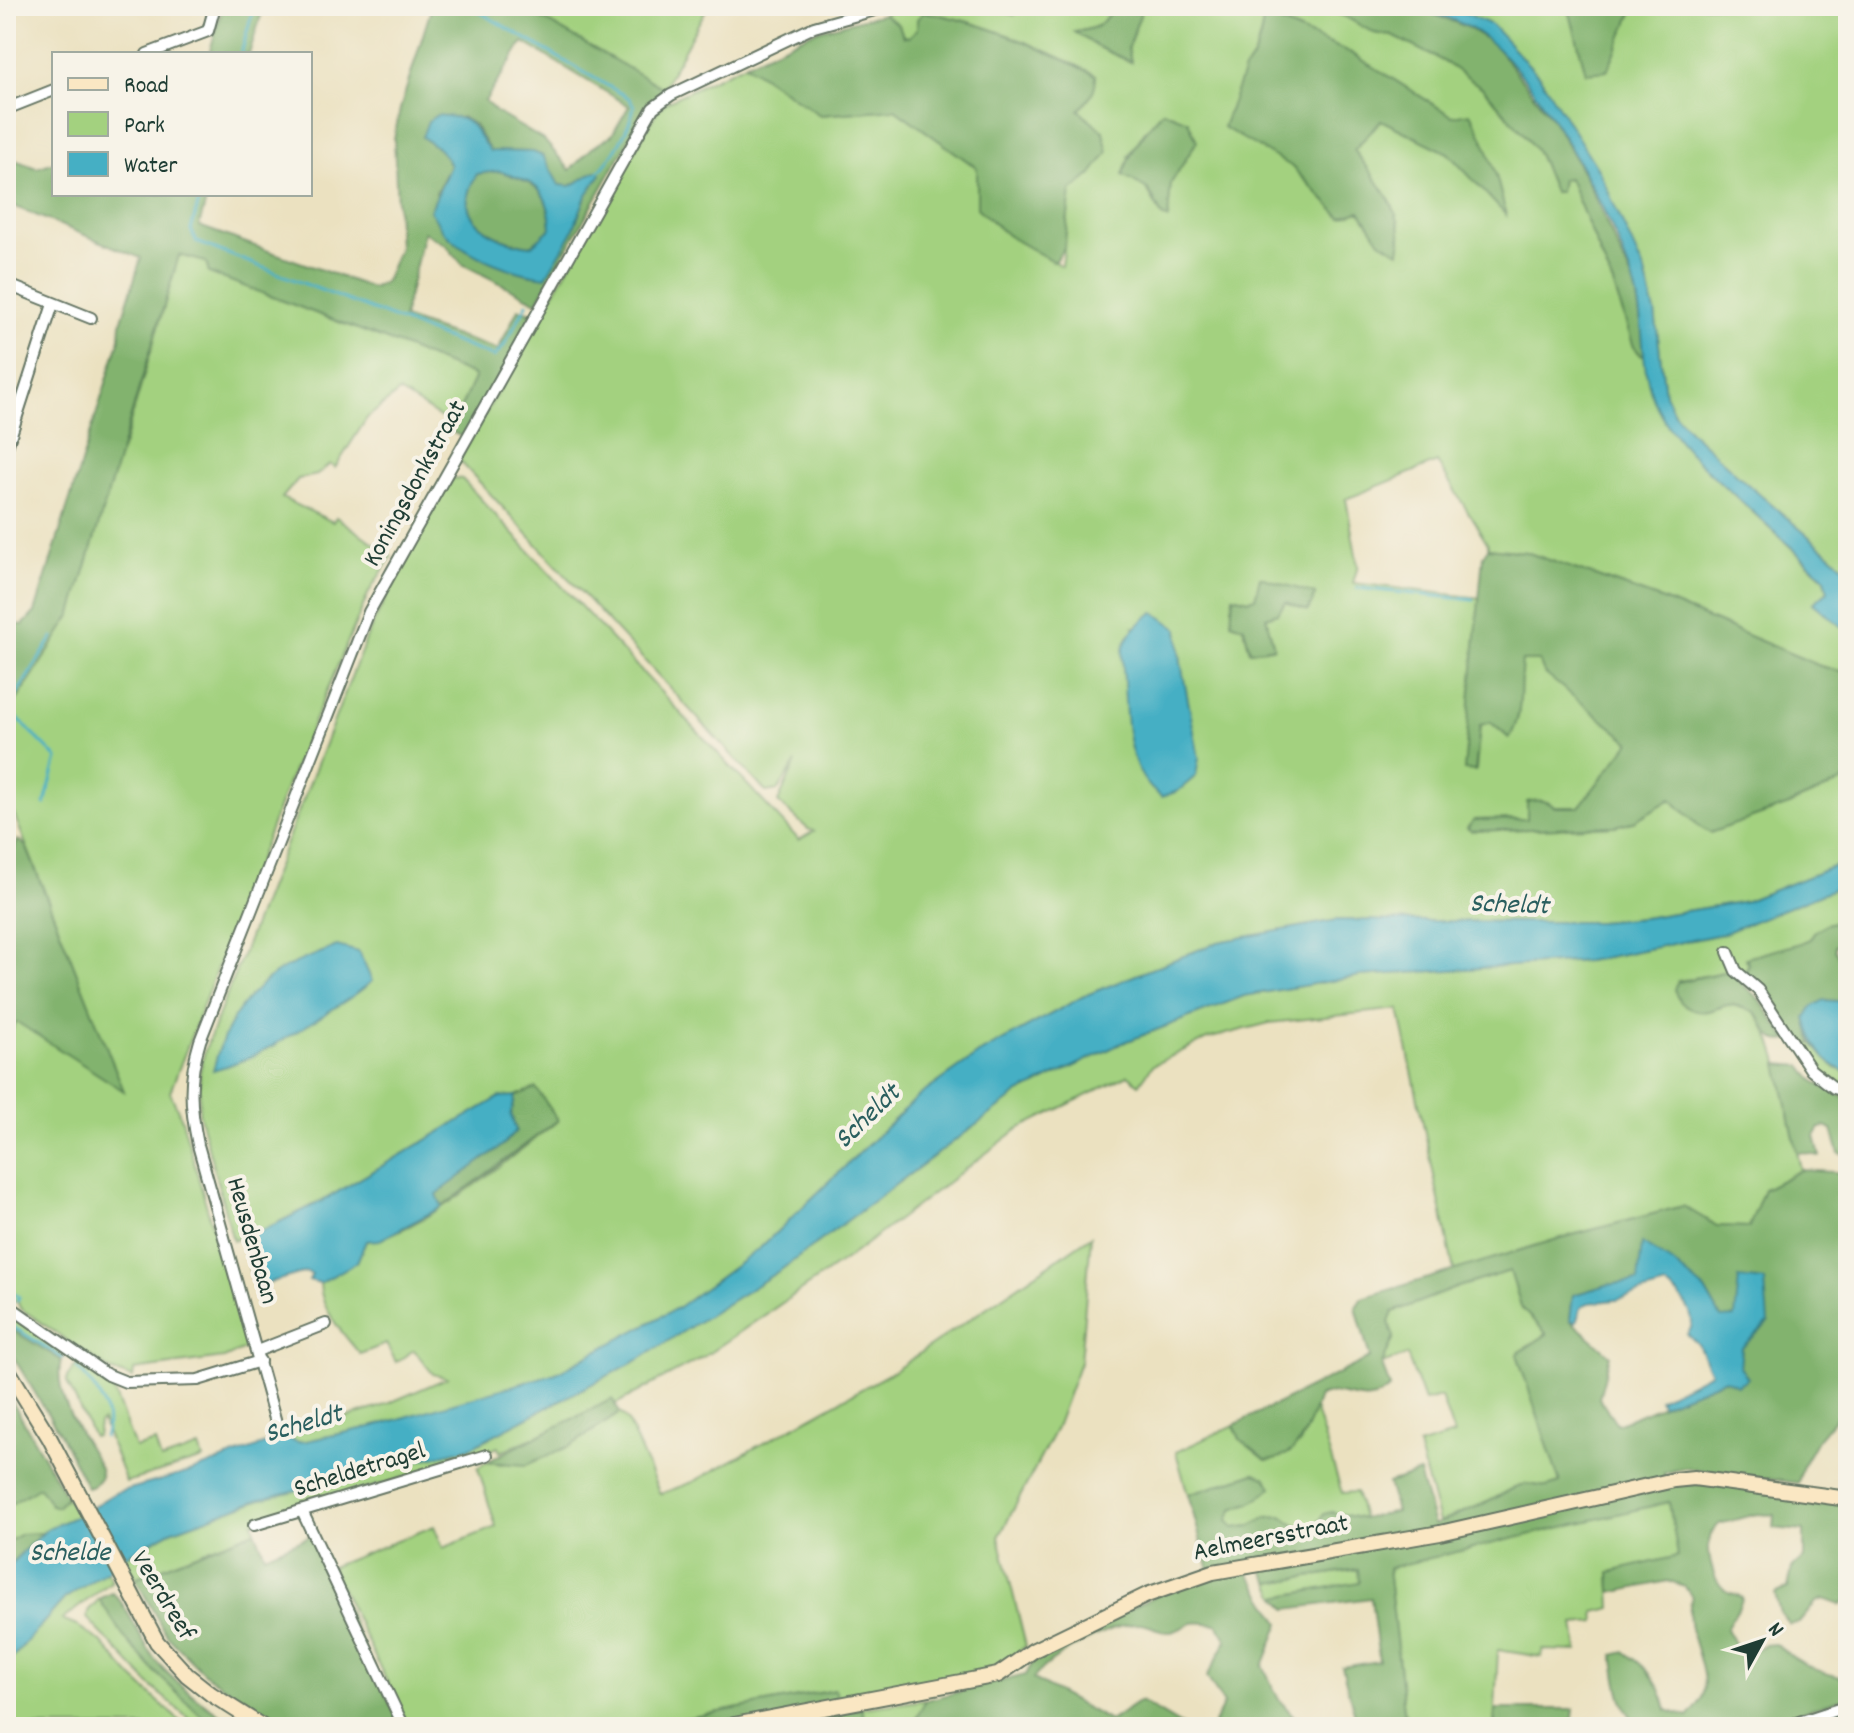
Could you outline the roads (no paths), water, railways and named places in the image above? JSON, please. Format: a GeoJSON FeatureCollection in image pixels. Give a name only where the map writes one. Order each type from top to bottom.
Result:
{"type":"FeatureCollection","features":[{"type":"Feature","properties":{"kind":"street"},"geometry":{"type":"LineString","coordinates":[[152,52],[208,31],[215,6]]}},
{"type":"Feature","properties":{"kind":"street","name":"Koningsdonkstraat"},"geometry":{"type":"LineString","coordinates":[[198,1145],[190,1106],[193,1062],[369,612],[648,116],[671,95],[795,35],[889,6]]}},
{"type":"Feature","properties":{"kind":"street"},"geometry":{"type":"LineString","coordinates":[[6,109],[52,91]]}},
{"type":"Feature","properties":{"kind":"street"},"geometry":{"type":"LineString","coordinates":[[6,284],[91,318]]}},
{"type":"Feature","properties":{"kind":"street"},"geometry":{"type":"LineString","coordinates":[[6,450],[53,304]]}},
{"type":"Feature","properties":{"kind":"street"},"geometry":{"type":"LineString","coordinates":[[1728,952],[1736,971],[1758,990],[1811,1070],[1834,1088],[1848,1092]]}},
{"type":"Feature","properties":{"kind":"street","name":"Heusdenbaan"},"geometry":{"type":"LineString","coordinates":[[198,1145],[277,1426]]}},
{"type":"Feature","properties":{"kind":"street","name":"Heusdenbaan"},"geometry":{"type":"LineString","coordinates":[[6,1304],[106,1374],[126,1382],[198,1380],[326,1324]]}},
{"type":"Feature","properties":{"kind":"street","name":"Veerdreef"},"geometry":{"type":"LineString","coordinates":[[6,1367],[49,1437],[157,1642],[179,1667],[211,1694],[263,1727]]}},
{"type":"Feature","properties":{"kind":"street","name":"Scheldetragel"},"geometry":{"type":"LineString","coordinates":[[254,1525],[482,1457]]}},
{"type":"Feature","properties":{"kind":"street","name":"Aelmeersstraat"},"geometry":{"type":"LineString","coordinates":[[724,1727],[998,1675],[1034,1650],[1147,1595],[1213,1572],[1440,1533],[1674,1480],[1694,1478],[1848,1499]]}},
{"type":"Feature","properties":{"kind":"street"},"geometry":{"type":"LineString","coordinates":[[302,1511],[404,1727]]}},
{"type":"Feature","properties":{"kind":"street"},"geometry":{"type":"LineString","coordinates":[[1784,1727],[1848,1706]]}},
{"type":"Feature","properties":{"kind":"water"},"geometry":{"type":"Polygon","coordinates":[[[1412,6],[1450,6],[1492,25],[1540,77],[1599,171],[1645,273],[1655,312],[1665,394],[1674,413],[1745,482],[1848,570],[1848,632],[1813,603],[1828,591],[1825,578],[1705,468],[1664,419],[1647,377],[1638,300],[1624,257],[1593,188],[1551,116],[1506,57],[1484,37],[1459,23],[1412,6]]]}},
{"type":"Feature","properties":{"kind":"water"},"geometry":{"type":"Polygon","coordinates":[[[437,115],[459,118],[470,124],[490,151],[533,152],[543,156],[559,185],[571,186],[596,171],[601,174],[586,196],[572,233],[546,277],[508,268],[481,257],[457,244],[443,231],[430,211],[450,166],[442,153],[422,137],[428,121],[437,115]],[[499,171],[477,174],[470,189],[468,205],[476,222],[493,234],[531,246],[551,228],[547,203],[531,183],[499,171]]]}},
{"type":"Feature","properties":{"kind":"water"},"geometry":{"type":"Polygon","coordinates":[[[1154,612],[1178,629],[1181,663],[1199,758],[1196,776],[1178,791],[1162,797],[1141,775],[1130,746],[1122,662],[1123,650],[1131,633],[1154,612]]]}},
{"type":"Feature","properties":{"kind":"water","name":"Schelde"},"geometry":{"type":"Polygon","coordinates":[[[1848,861],[1848,883],[1722,934],[1587,961],[1360,976],[1244,996],[1120,1044],[1019,1093],[782,1269],[638,1360],[469,1448],[261,1499],[171,1531],[130,1553],[64,1599],[6,1665],[6,1568],[48,1528],[77,1516],[115,1493],[187,1473],[284,1437],[298,1442],[375,1426],[556,1373],[679,1307],[760,1248],[919,1096],[980,1053],[1084,996],[1218,942],[1337,920],[1598,922],[1643,918],[1746,901],[1848,861]]]}},
{"type":"Feature","properties":{"kind":"water"},"geometry":{"type":"Polygon","coordinates":[[[337,946],[359,952],[372,981],[285,1039],[257,1054],[213,1070],[234,1017],[261,985],[280,970],[337,946]]]}},
{"type":"Feature","properties":{"kind":"water"},"geometry":{"type":"Polygon","coordinates":[[[1824,1000],[1848,1002],[1848,1073],[1825,1058],[1808,1027],[1806,1018],[1812,1007],[1824,1000]]]}},
{"type":"Feature","properties":{"kind":"water"},"geometry":{"type":"Polygon","coordinates":[[[516,1096],[511,1114],[516,1131],[504,1144],[437,1194],[442,1207],[380,1240],[366,1241],[357,1262],[320,1283],[309,1280],[312,1274],[306,1272],[254,1287],[242,1236],[259,1232],[322,1201],[500,1097],[516,1096]]]}},
{"type":"Feature","properties":{"kind":"water"},"geometry":{"type":"Polygon","coordinates":[[[1642,1243],[1705,1290],[1721,1318],[1735,1317],[1739,1278],[1765,1281],[1768,1323],[1742,1347],[1740,1367],[1748,1378],[1737,1385],[1725,1379],[1662,1405],[1659,1399],[1711,1373],[1698,1344],[1687,1334],[1692,1322],[1687,1307],[1678,1294],[1666,1286],[1616,1300],[1588,1303],[1581,1308],[1576,1322],[1570,1320],[1573,1295],[1607,1285],[1638,1281],[1642,1243]]]}},
{"type":"Feature","properties":{"kind":"waterway"},"geometry":{"type":"LineString","coordinates":[[242,52],[254,6]]}},
{"type":"Feature","properties":{"kind":"waterway"},"geometry":{"type":"LineString","coordinates":[[469,6],[629,98],[634,106],[629,124],[615,151],[597,174]]}},
{"type":"Feature","properties":{"kind":"waterway"},"geometry":{"type":"LineString","coordinates":[[200,196],[191,230],[197,242],[494,357],[504,346],[527,304]]}},
{"type":"Feature","properties":{"kind":"waterway"},"geometry":{"type":"LineString","coordinates":[[1357,588],[1474,600]]}},
{"type":"Feature","properties":{"kind":"waterway"},"geometry":{"type":"LineString","coordinates":[[8,708],[53,637]]}},
{"type":"Feature","properties":{"kind":"waterway"},"geometry":{"type":"LineString","coordinates":[[6,707],[57,758],[45,804]]}},
{"type":"Feature","properties":{"kind":"waterway"},"geometry":{"type":"LineString","coordinates":[[6,1287],[19,1297],[17,1301]]}},
{"type":"Feature","properties":{"kind":"waterway"},"geometry":{"type":"LineString","coordinates":[[8,1315],[10,1325],[63,1358]]}},
{"type":"Feature","properties":{"kind":"waterway"},"geometry":{"type":"LineString","coordinates":[[77,1368],[105,1408],[104,1437]]}},
{"type":"Feature","properties":{"kind":"water label","name":"Scheldt"},"geometry":{"type":"Point","coordinates":[1509,907]}},
{"type":"Feature","properties":{"kind":"water label","name":"Scheldt"},"geometry":{"type":"Point","coordinates":[869,1118]}},
{"type":"Feature","properties":{"kind":"water label","name":"Scheldt"},"geometry":{"type":"Point","coordinates":[304,1426]}}]}
